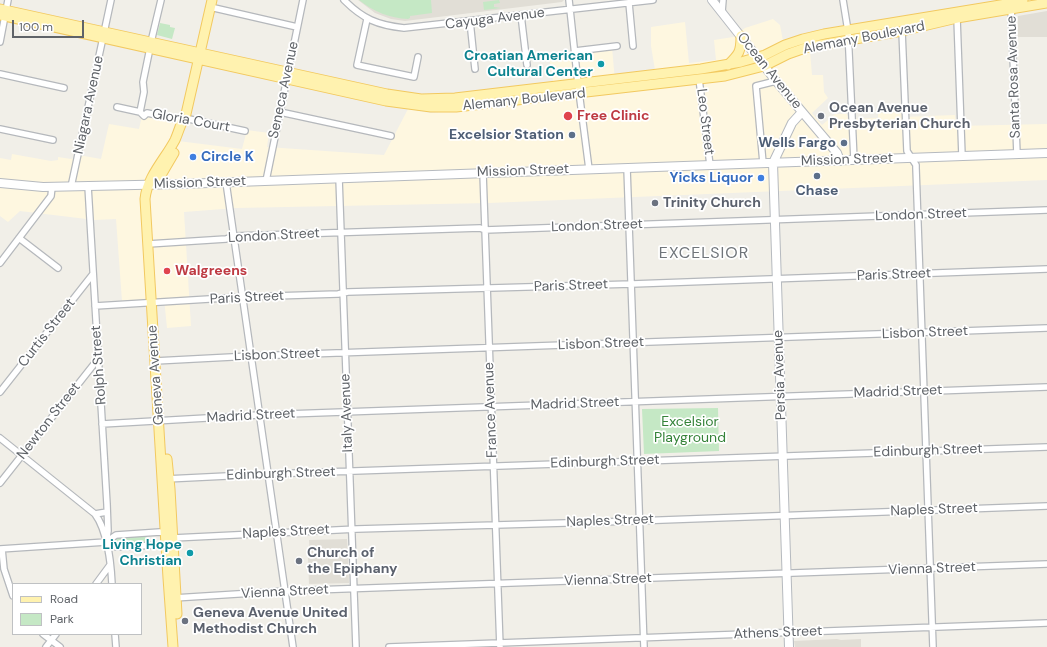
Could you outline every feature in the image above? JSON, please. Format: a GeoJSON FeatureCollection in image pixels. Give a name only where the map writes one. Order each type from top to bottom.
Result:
{"type":"FeatureCollection","features":[{"type":"Feature","properties":{"kind":"main road","name":"Ocean Avenue"},"geometry":{"type":"LineString","coordinates":[[712,0],[776,81],[837,153],[840,160]]}},
{"type":"Feature","properties":{"kind":"main road","name":"Alemany Boulevard"},"geometry":{"type":"LineString","coordinates":[[3,13],[287,75],[386,100],[431,107],[456,107],[728,65],[757,57],[803,39],[902,31],[1024,0]]}},
{"type":"Feature","properties":{"kind":"main road","name":"Geneva Avenue"},"geometry":{"type":"LineString","coordinates":[[179,647],[168,538],[166,479],[151,244],[151,198],[152,184],[185,117],[211,3]]}},
{"type":"Feature","properties":{"kind":"main road","name":"Alemany Boulevard"},"geometry":{"type":"LineString","coordinates":[[578,88],[725,76],[764,66],[788,54],[848,36],[1011,4],[1047,3]]}},
{"type":"Feature","properties":{"kind":"main road"},"geometry":{"type":"LineString","coordinates":[[728,65],[741,50],[741,36]]}},
{"type":"Feature","properties":{"kind":"main road","name":"Persia Avenue"},"geometry":{"type":"LineString","coordinates":[[789,647],[773,163],[792,123],[802,112]]}},
{"type":"Feature","properties":{"kind":"main road","name":"Mission Street"},"geometry":{"type":"LineString","coordinates":[[0,184],[71,187],[1047,153]]}},
{"type":"Feature","properties":{"kind":"main road","name":"Geneva Avenue"},"geometry":{"type":"LineString","coordinates":[[173,598],[173,647]]}},
{"type":"Feature","properties":{"kind":"street"},"geometry":{"type":"LineString","coordinates":[[0,42],[3,13],[8,0]]}},
{"type":"Feature","properties":{"kind":"street","name":"Niagara Avenue"},"geometry":{"type":"LineString","coordinates":[[71,187],[111,0]]}},
{"type":"Feature","properties":{"kind":"street"},"geometry":{"type":"LineString","coordinates":[[117,107],[140,112],[144,92],[143,82],[161,0]]}},
{"type":"Feature","properties":{"kind":"street","name":"Seneca Avenue"},"geometry":{"type":"LineString","coordinates":[[266,181],[303,0]]}},
{"type":"Feature","properties":{"kind":"street","name":"Cayuga Avenue"},"geometry":{"type":"LineString","coordinates":[[344,0],[367,19],[384,26],[404,28],[470,22],[653,0]]}},
{"type":"Feature","properties":{"kind":"street"},"geometry":{"type":"LineString","coordinates":[[569,0],[578,88],[589,169]]}},
{"type":"Feature","properties":{"kind":"street"},"geometry":{"type":"LineString","coordinates":[[722,12],[723,0]]}},
{"type":"Feature","properties":{"kind":"street"},"geometry":{"type":"LineString","coordinates":[[843,0],[845,5],[848,36],[854,160]]}},
{"type":"Feature","properties":{"kind":"street"},"geometry":{"type":"LineString","coordinates":[[211,3],[297,27]]}},
{"type":"Feature","properties":{"kind":"street"},"geometry":{"type":"LineString","coordinates":[[629,3],[633,46]]}},
{"type":"Feature","properties":{"kind":"street","name":"Santa Rosa Avenue"},"geometry":{"type":"LineString","coordinates":[[1011,4],[1017,154]]}},
{"type":"Feature","properties":{"kind":"street"},"geometry":{"type":"LineString","coordinates":[[521,16],[527,65]]}},
{"type":"Feature","properties":{"kind":"street"},"geometry":{"type":"LineString","coordinates":[[957,18],[962,156]]}},
{"type":"Feature","properties":{"kind":"street"},"geometry":{"type":"LineString","coordinates":[[367,19],[357,65],[414,77],[418,57]]}},
{"type":"Feature","properties":{"kind":"street"},"geometry":{"type":"LineString","coordinates":[[470,22],[475,69]]}},
{"type":"Feature","properties":{"kind":"street"},"geometry":{"type":"LineString","coordinates":[[902,31],[907,151],[916,165],[933,647]]}},
{"type":"Feature","properties":{"kind":"street"},"geometry":{"type":"LineString","coordinates":[[575,51],[617,46]]}},
{"type":"Feature","properties":{"kind":"street"},"geometry":{"type":"LineString","coordinates":[[0,74],[64,88]]}},
{"type":"Feature","properties":{"kind":"street","name":"Leo Street"},"geometry":{"type":"LineString","coordinates":[[699,79],[710,165]]}},
{"type":"Feature","properties":{"kind":"street"},"geometry":{"type":"LineString","coordinates":[[763,163],[756,86],[776,81]]}},
{"type":"Feature","properties":{"kind":"street","name":"Gloria Court"},"geometry":{"type":"LineString","coordinates":[[140,112],[144,116],[147,113],[185,117],[245,131]]}},
{"type":"Feature","properties":{"kind":"street"},"geometry":{"type":"LineString","coordinates":[[280,112],[391,136]]}},
{"type":"Feature","properties":{"kind":"street"},"geometry":{"type":"LineString","coordinates":[[0,129],[53,140]]}},
{"type":"Feature","properties":{"kind":"street"},"geometry":{"type":"LineString","coordinates":[[627,168],[644,647]]}},
{"type":"Feature","properties":{"kind":"street","name":"France Avenue"},"geometry":{"type":"LineString","coordinates":[[483,173],[500,645]]}},
{"type":"Feature","properties":{"kind":"street","name":"Italy Avenue"},"geometry":{"type":"LineString","coordinates":[[339,178],[356,647]]}},
{"type":"Feature","properties":{"kind":"street"},"geometry":{"type":"LineString","coordinates":[[226,182],[293,647]]}},
{"type":"Feature","properties":{"kind":"street","name":"Rolph Street"},"geometry":{"type":"LineString","coordinates":[[88,186],[108,531],[106,542]]}},
{"type":"Feature","properties":{"kind":"street"},"geometry":{"type":"LineString","coordinates":[[0,263],[51,196],[52,187]]}},
{"type":"Feature","properties":{"kind":"street","name":"London Street"},"geometry":{"type":"LineString","coordinates":[[151,244],[226,239],[234,236],[480,228],[485,230],[1047,210]]}},
{"type":"Feature","properties":{"kind":"street"},"geometry":{"type":"LineString","coordinates":[[19,238],[58,268]]}},
{"type":"Feature","properties":{"kind":"street","name":"Paris Street"},"geometry":{"type":"LineString","coordinates":[[95,306],[242,297],[343,294],[356,291],[632,284],[1047,269]]}},
{"type":"Feature","properties":{"kind":"street","name":"Curtis Street"},"geometry":{"type":"LineString","coordinates":[[0,392],[93,274]]}},
{"type":"Feature","properties":{"kind":"street","name":"Lisbon Street"},"geometry":{"type":"LineString","coordinates":[[158,361],[251,356],[1047,328]]}},
{"type":"Feature","properties":{"kind":"street","name":"Newton Street"},"geometry":{"type":"LineString","coordinates":[[0,483],[98,359]]}},
{"type":"Feature","properties":{"kind":"street","name":"Madrid Street"},"geometry":{"type":"LineString","coordinates":[[102,424],[259,415],[1047,387]]}},
{"type":"Feature","properties":{"kind":"street"},"geometry":{"type":"LineString","coordinates":[[0,438],[95,514],[107,512]]}},
{"type":"Feature","properties":{"kind":"street","name":"Edinburgh Street"},"geometry":{"type":"LineString","coordinates":[[166,479],[349,471],[1047,447]]}},
{"type":"Feature","properties":{"kind":"street","name":"Naples Street"},"geometry":{"type":"LineString","coordinates":[[1,549],[106,542],[116,547],[160,545],[168,538],[276,532],[640,521],[1047,506]]}},
{"type":"Feature","properties":{"kind":"street","name":"Rolph Street"},"geometry":{"type":"LineString","coordinates":[[95,514],[102,525],[112,583]]}},
{"type":"Feature","properties":{"kind":"street","name":"Naples Street"},"geometry":{"type":"LineString","coordinates":[[106,542],[116,535],[160,532],[168,538]]}},
{"type":"Feature","properties":{"kind":"street"},"geometry":{"type":"LineString","coordinates":[[1,549],[6,574],[12,593]]}},
{"type":"Feature","properties":{"kind":"street","name":"Vienna Street"},"geometry":{"type":"LineString","coordinates":[[173,598],[285,591],[1047,564]]}},
{"type":"Feature","properties":{"kind":"street"},"geometry":{"type":"LineString","coordinates":[[97,583],[110,565]]}},
{"type":"Feature","properties":{"kind":"street","name":"Athens Street"},"geometry":{"type":"LineString","coordinates":[[388,647],[500,645],[644,638],[1047,623]]}},
{"type":"Feature","properties":{"kind":"street"},"geometry":{"type":"LineString","coordinates":[[44,635],[60,647]]}},
{"type":"Feature","properties":{"kind":"street"},"geometry":{"type":"LineString","coordinates":[[46,647],[55,635]]}},
{"type":"Feature","properties":{"kind":"street"},"geometry":{"type":"LineString","coordinates":[[115,635],[116,647]]}},
{"type":"Feature","properties":{"kind":"shaded area"},"geometry":{"type":"Polygon","coordinates":[[[358,0],[564,0],[562,2],[405,21],[391,19],[375,13],[358,0]]]}},
{"type":"Feature","properties":{"kind":"shaded area"},"geometry":{"type":"Polygon","coordinates":[[[1047,11],[1047,37],[1018,37],[1018,16],[1047,11]]]}},
{"type":"Feature","properties":{"kind":"shaded area"},"geometry":{"type":"Polygon","coordinates":[[[773,19],[780,25],[783,41],[790,58],[810,51],[812,75],[823,75],[824,92],[828,98],[812,113],[822,125],[835,114],[847,114],[848,119],[878,118],[878,113],[902,112],[902,117],[955,115],[956,126],[1047,124],[1047,180],[489,203],[236,208],[184,212],[191,326],[167,328],[164,298],[122,301],[116,219],[95,220],[20,211],[8,222],[0,216],[0,158],[11,160],[12,154],[51,161],[58,160],[58,157],[71,159],[84,156],[101,159],[109,124],[139,129],[142,116],[176,120],[170,140],[242,149],[247,130],[269,133],[267,147],[384,155],[408,109],[430,113],[556,99],[549,56],[612,47],[616,93],[658,88],[651,46],[651,27],[685,22],[689,63],[716,60],[714,40],[733,37],[745,28],[773,19]]]}},
{"type":"Feature","properties":{"kind":"shaded area"},"geometry":{"type":"Polygon","coordinates":[[[347,539],[349,583],[309,584],[309,540],[347,539]]]}},
{"type":"Feature","properties":{"kind":"shaded area"},"geometry":{"type":"Polygon","coordinates":[[[861,639],[861,647],[795,647],[794,641],[861,639]]]}},
{"type":"Feature","properties":{"kind":"green space"},"geometry":{"type":"Polygon","coordinates":[[[359,0],[431,0],[432,13],[410,16],[408,19],[395,17],[382,14],[359,0]]]}},
{"type":"Feature","properties":{"kind":"green space"},"geometry":{"type":"Polygon","coordinates":[[[499,0],[500,3],[494,4],[494,7],[501,8],[484,10],[483,2],[499,0]]]}},
{"type":"Feature","properties":{"kind":"green space"},"geometry":{"type":"Polygon","coordinates":[[[160,23],[170,25],[170,27],[175,28],[172,39],[157,35],[160,23]]]}},
{"type":"Feature","properties":{"kind":"green space","name":"Excelsior Playground"},"geometry":{"type":"Polygon","coordinates":[[[718,408],[719,451],[644,454],[642,409],[718,408]]]}},
{"type":"Feature","properties":{"kind":"green space"},"geometry":{"type":"Polygon","coordinates":[[[147,536],[147,544],[115,545],[115,537],[147,536]]]}},
{"type":"Feature","properties":{"kind":"place","name":"Croatian American Cultural Center"},"geometry":{"type":"Point","coordinates":[601,64]}},
{"type":"Feature","properties":{"kind":"place","name":"Free Clinic"},"geometry":{"type":"Point","coordinates":[568,116]}},
{"type":"Feature","properties":{"kind":"place","name":"Ocean Avenue Presbyterian Church"},"geometry":{"type":"Point","coordinates":[821,116]}},
{"type":"Feature","properties":{"kind":"place","name":"Excelsior Station"},"geometry":{"type":"Point","coordinates":[572,135]}},
{"type":"Feature","properties":{"kind":"place","name":"Wells Fargo"},"geometry":{"type":"Point","coordinates":[844,143]}},
{"type":"Feature","properties":{"kind":"place","name":"Circle K"},"geometry":{"type":"Point","coordinates":[193,157]}},
{"type":"Feature","properties":{"kind":"place","name":"Chase"},"geometry":{"type":"Point","coordinates":[817,176]}},
{"type":"Feature","properties":{"kind":"place","name":"Yicks Liquor"},"geometry":{"type":"Point","coordinates":[761,178]}},
{"type":"Feature","properties":{"kind":"place","name":"Trinity Church"},"geometry":{"type":"Point","coordinates":[655,203]}},
{"type":"Feature","properties":{"kind":"place","name":"Walgreens"},"geometry":{"type":"Point","coordinates":[167,271]}},
{"type":"Feature","properties":{"kind":"place","name":"Living Hope Christian"},"geometry":{"type":"Point","coordinates":[190,553]}},
{"type":"Feature","properties":{"kind":"place","name":"Church of the Epiphany"},"geometry":{"type":"Point","coordinates":[299,561]}},
{"type":"Feature","properties":{"kind":"place","name":"Geneva Avenue United Methodist Church"},"geometry":{"type":"Point","coordinates":[185,621]}},
{"type":"Feature","properties":{"kind":"district","name":"EXCELSIOR"},"geometry":{"type":"Point","coordinates":[704,254]}}]}
